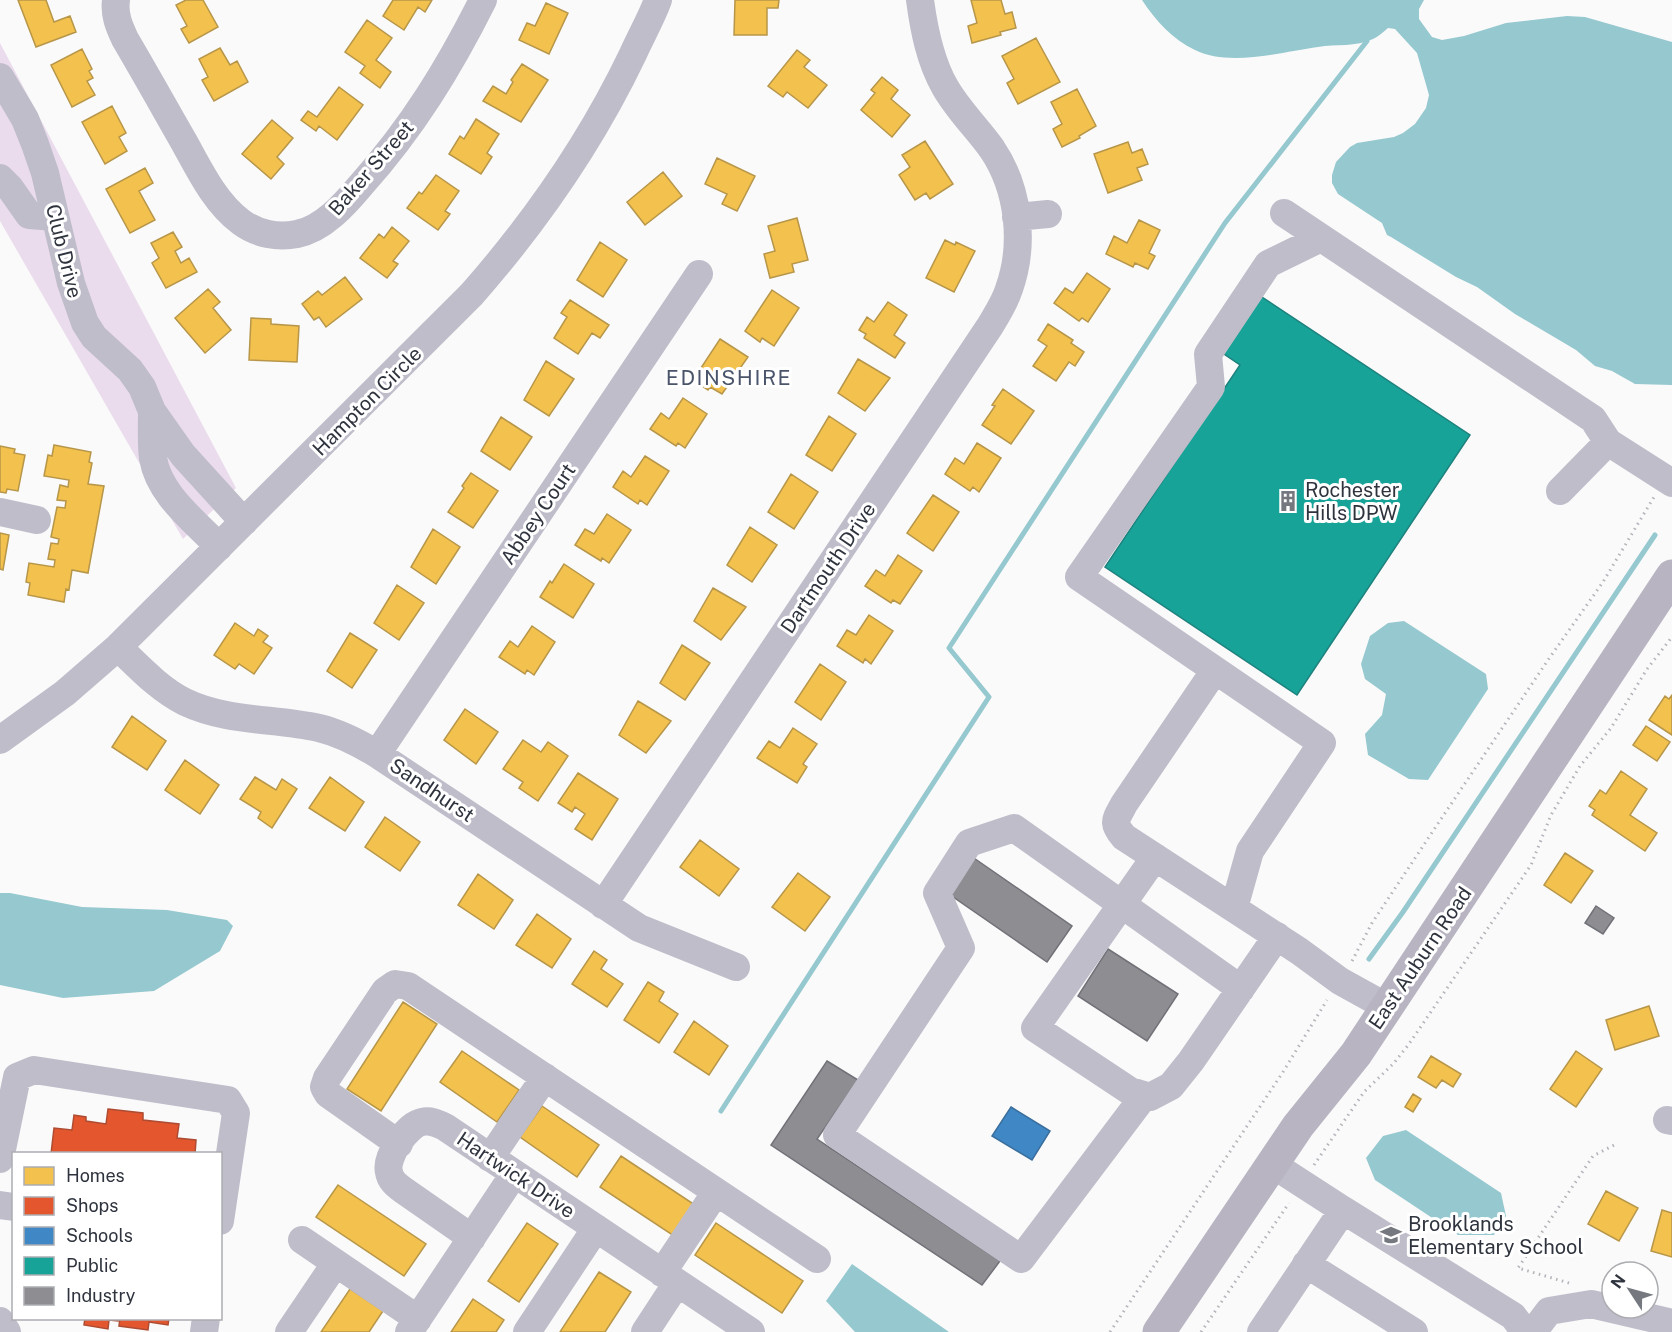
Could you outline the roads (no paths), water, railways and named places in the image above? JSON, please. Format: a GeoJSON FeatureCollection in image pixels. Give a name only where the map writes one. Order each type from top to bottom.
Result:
{"type":"FeatureCollection","features":[{"type":"Feature","properties":{"kind":"main road","name":"East Auburn Road"},"geometry":{"type":"LineString","coordinates":[[1159,1332],[1298,1126],[1356,1054],[1388,1007],[1672,576]]}},
{"type":"Feature","properties":{"kind":"street","name":"Baker Street"},"geometry":{"type":"LineString","coordinates":[[116,0],[115,9],[125,39],[209,186],[241,222],[268,234],[281,235],[299,234],[331,216],[369,176],[433,92],[483,0]]}},
{"type":"Feature","properties":{"kind":"street","name":"Hampton Circle"},"geometry":{"type":"LineString","coordinates":[[0,740],[65,693],[118,647],[439,329],[505,256],[564,177],[597,122],[625,71],[658,0]]}},
{"type":"Feature","properties":{"kind":"street","name":"Dartmouth Drive"},"geometry":{"type":"LineString","coordinates":[[603,904],[990,326],[1009,291],[1018,252],[1016,217],[1007,178],[992,149],[954,102],[936,69],[920,0]]}},
{"type":"Feature","properties":{"kind":"street","name":"Club Drive"},"geometry":{"type":"LineString","coordinates":[[4,91],[25,119],[35,144],[71,283],[85,323],[94,337],[130,370],[142,387],[152,411],[198,473],[244,522]]}},
{"type":"Feature","properties":{"kind":"street"},"geometry":{"type":"LineString","coordinates":[[0,178],[29,215],[55,217]]}},
{"type":"Feature","properties":{"kind":"street"},"geometry":{"type":"LineString","coordinates":[[1284,213],[1593,419],[1608,442],[1664,489]]}},
{"type":"Feature","properties":{"kind":"street"},"geometry":{"type":"LineString","coordinates":[[1016,217],[1048,214]]}},
{"type":"Feature","properties":{"kind":"street"},"geometry":{"type":"LineString","coordinates":[[1234,909],[1250,851],[1322,743],[1078,577],[1211,387],[1208,354],[1268,264],[1322,238]]}},
{"type":"Feature","properties":{"kind":"street","name":"Abbey Court"},"geometry":{"type":"LineString","coordinates":[[377,754],[699,274]]}},
{"type":"Feature","properties":{"kind":"street","name":"Club Drive"},"geometry":{"type":"LineString","coordinates":[[152,411],[153,458],[158,476],[172,498],[219,547]]}},
{"type":"Feature","properties":{"kind":"street"},"geometry":{"type":"LineString","coordinates":[[1560,491],[1608,442]]}},
{"type":"Feature","properties":{"kind":"street"},"geometry":{"type":"LineString","coordinates":[[0,512],[37,520]]}},
{"type":"Feature","properties":{"kind":"street","name":"Sandhurst"},"geometry":{"type":"LineString","coordinates":[[118,647],[160,686],[183,701],[205,710],[223,715],[321,728],[350,738],[639,928],[658,938],[736,967]]}},
{"type":"Feature","properties":{"kind":"street"},"geometry":{"type":"LineString","coordinates":[[1215,670],[1124,804],[1115,822],[1115,827],[1124,837],[1277,936],[1340,981],[1388,1007]]}},
{"type":"Feature","properties":{"kind":"street"},"geometry":{"type":"LineString","coordinates":[[1144,1096],[1021,1259],[837,1135],[961,948],[937,893],[969,843],[1014,828],[1241,989]]}},
{"type":"Feature","properties":{"kind":"street"},"geometry":{"type":"LineString","coordinates":[[1155,857],[1035,1028],[1130,1091],[1150,1097],[1171,1086],[1191,1061],[1277,936]]}},
{"type":"Feature","properties":{"kind":"street"},"geometry":{"type":"LineString","coordinates":[[399,1144],[327,1094],[324,1087],[327,1078],[385,991],[395,984],[408,986],[817,1259]]}},
{"type":"Feature","properties":{"kind":"street"},"geometry":{"type":"LineString","coordinates":[[0,1159],[17,1077],[34,1070],[228,1100],[236,1113],[222,1208]]}},
{"type":"Feature","properties":{"kind":"street"},"geometry":{"type":"LineString","coordinates":[[490,1158],[545,1077]]}},
{"type":"Feature","properties":{"kind":"street","name":"Hartwick Drive"},"geometry":{"type":"LineString","coordinates":[[472,1238],[394,1183],[388,1167],[391,1157],[410,1128],[421,1122],[435,1122],[751,1332]]}},
{"type":"Feature","properties":{"kind":"street"},"geometry":{"type":"LineString","coordinates":[[1272,1164],[1513,1316],[1524,1332]]}},
{"type":"Feature","properties":{"kind":"street"},"geometry":{"type":"LineString","coordinates":[[302,1240],[414,1325],[514,1174]]}},
{"type":"Feature","properties":{"kind":"street"},"geometry":{"type":"LineString","coordinates":[[645,1332],[670,1278],[716,1192]]}},
{"type":"Feature","properties":{"kind":"street"},"geometry":{"type":"LineString","coordinates":[[1260,1332],[1343,1210]]}},
{"type":"Feature","properties":{"kind":"street"},"geometry":{"type":"LineString","coordinates":[[527,1332],[596,1228]]}},
{"type":"Feature","properties":{"kind":"street"},"geometry":{"type":"LineString","coordinates":[[289,1332],[335,1264]]}},
{"type":"Feature","properties":{"kind":"street"},"geometry":{"type":"LineString","coordinates":[[1306,1264],[1414,1332]]}},
{"type":"Feature","properties":{"kind":"street"},"geometry":{"type":"LineString","coordinates":[[1533,1332],[1548,1311],[1591,1304],[1672,1323]]}},
{"type":"Feature","properties":{"kind":"street"},"geometry":{"type":"LineString","coordinates":[[0,1321],[7,1332]]}},
{"type":"Feature","properties":{"kind":"water"},"geometry":{"type":"Polygon","coordinates":[[[1142,0],[1424,0],[1419,9],[1419,19],[1432,37],[1442,40],[1506,23],[1567,16],[1585,17],[1672,42],[1672,385],[1635,384],[1612,371],[1595,366],[1576,350],[1515,314],[1477,287],[1456,277],[1387,235],[1382,223],[1338,194],[1332,183],[1332,175],[1336,162],[1350,147],[1357,143],[1394,137],[1403,133],[1415,124],[1426,108],[1429,95],[1417,53],[1395,29],[1388,28],[1375,38],[1360,43],[1256,57],[1224,57],[1209,55],[1179,41],[1159,22],[1142,0]]]}},
{"type":"Feature","properties":{"kind":"water"},"geometry":{"type":"Polygon","coordinates":[[[1404,621],[1486,674],[1488,689],[1428,780],[1409,779],[1368,755],[1365,734],[1382,715],[1386,694],[1365,679],[1361,664],[1370,636],[1388,623],[1404,621]]]}},
{"type":"Feature","properties":{"kind":"water"},"geometry":{"type":"Polygon","coordinates":[[[0,893],[82,907],[167,910],[227,920],[233,926],[220,951],[154,991],[63,998],[0,985],[0,893]]]}},
{"type":"Feature","properties":{"kind":"water"},"geometry":{"type":"Polygon","coordinates":[[[1406,1130],[1501,1193],[1506,1216],[1494,1235],[1458,1235],[1375,1180],[1366,1158],[1383,1136],[1406,1130]]]}},
{"type":"Feature","properties":{"kind":"water"},"geometry":{"type":"Polygon","coordinates":[[[852,1264],[949,1332],[855,1332],[826,1301],[852,1264]]]}},
{"type":"Feature","properties":{"kind":"waterway"},"geometry":{"type":"LineString","coordinates":[[721,1111],[989,697],[949,648],[1225,223],[1367,41]]}},
{"type":"Feature","properties":{"kind":"waterway"},"geometry":{"type":"LineString","coordinates":[[1369,959],[1403,912],[1655,535]]}},
{"type":"Feature","properties":{"kind":"place","name":"Rochester Hills DPW"},"geometry":{"type":"Point","coordinates":[1288,501]}},
{"type":"Feature","properties":{"kind":"place","name":"Brooklands Elementary School"},"geometry":{"type":"Point","coordinates":[1391,1235]}},
{"type":"Feature","properties":{"kind":"district","name":"EDINSHIRE"},"geometry":{"type":"Point","coordinates":[729,377]}}]}
